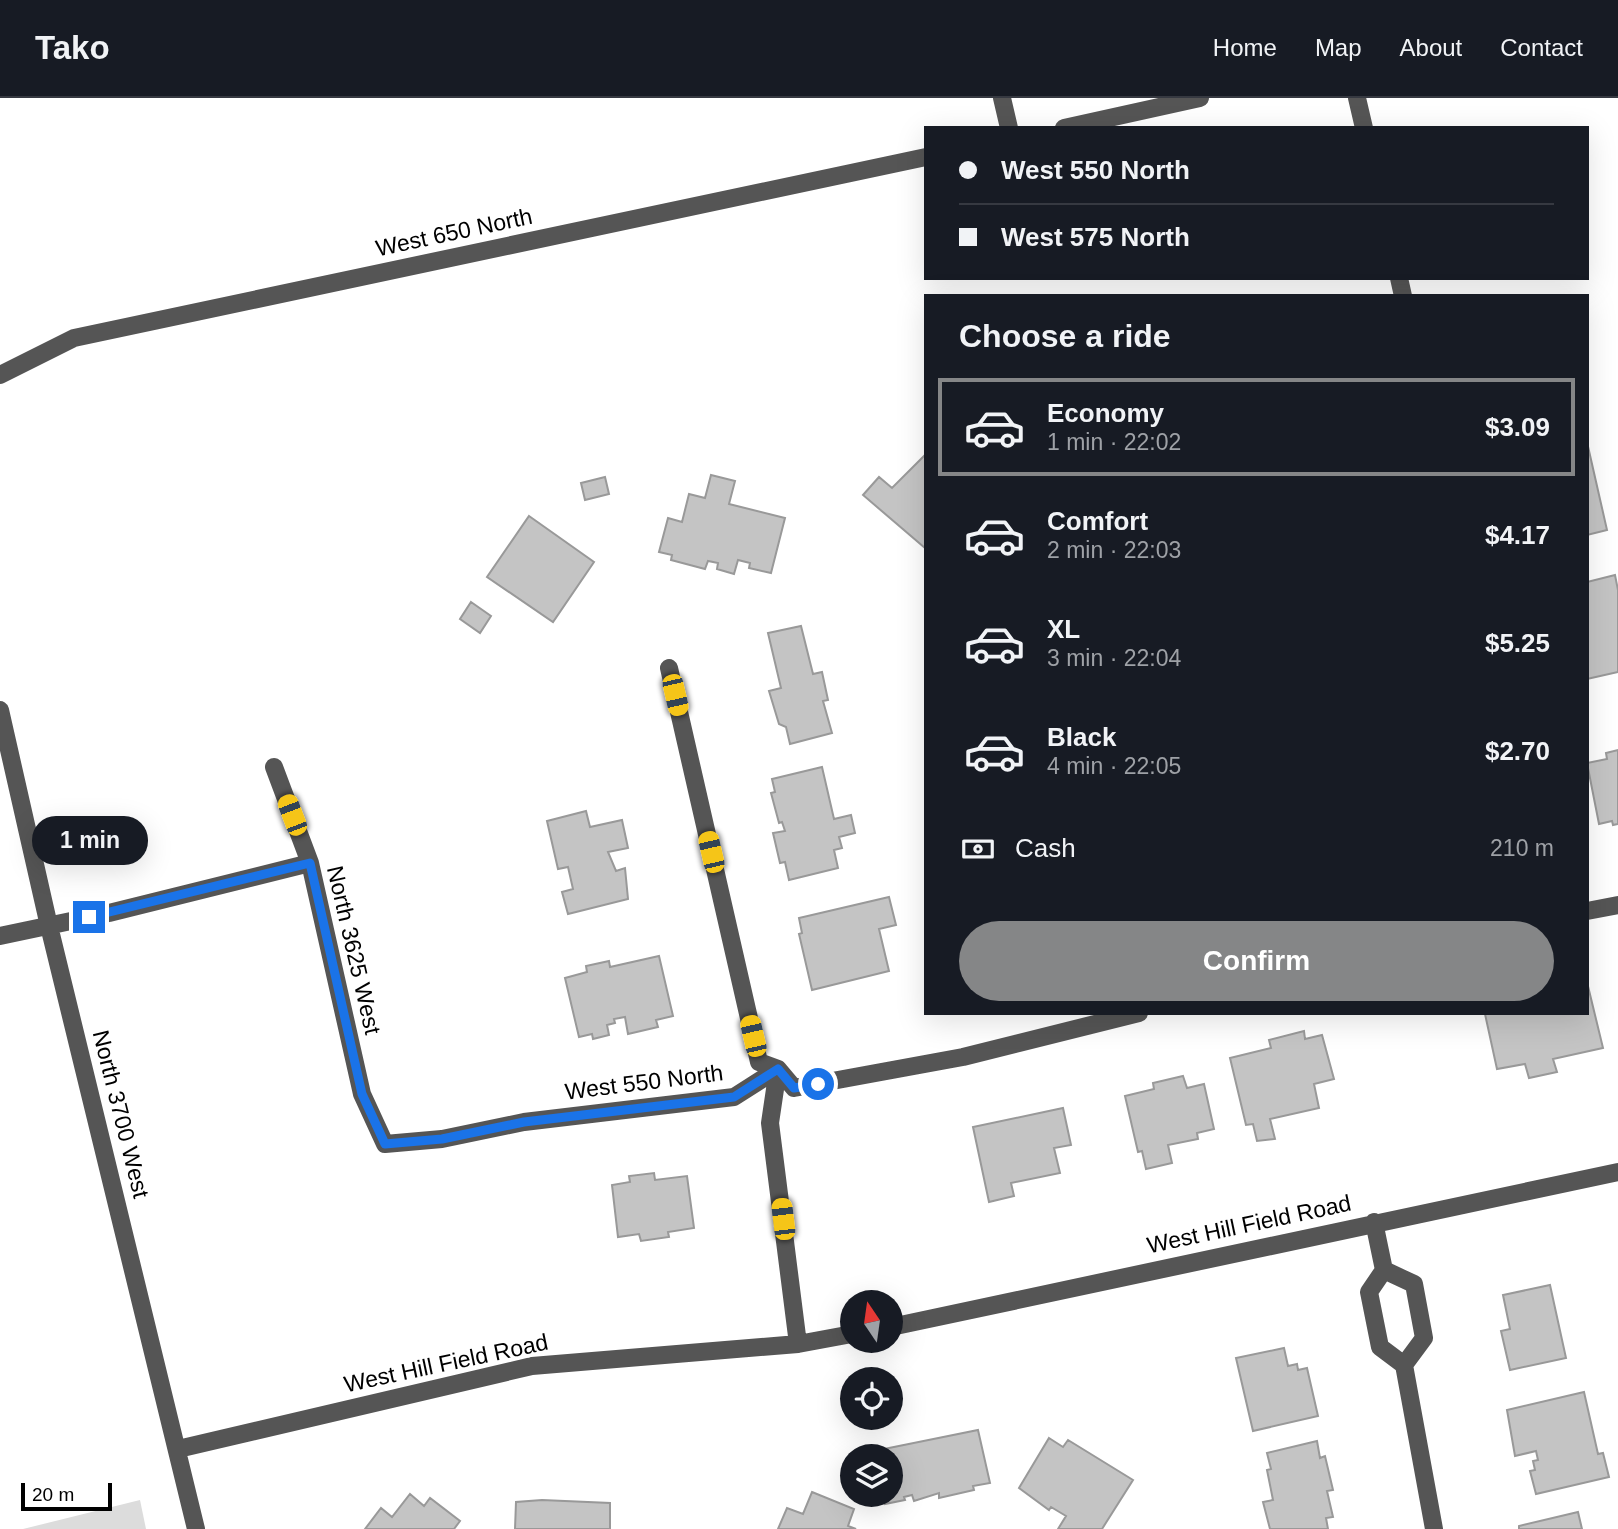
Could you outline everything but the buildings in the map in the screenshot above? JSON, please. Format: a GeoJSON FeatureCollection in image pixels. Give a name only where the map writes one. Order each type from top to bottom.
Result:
{"type":"FeatureCollection","features":[{"type":"Feature","properties":{"kind":"street"},"geometry":{"type":"LineString","coordinates":[[1002,98],[1009,126]]}},
{"type":"Feature","properties":{"kind":"street"},"geometry":{"type":"LineString","coordinates":[[1073,126],[1200,98]]}},
{"type":"Feature","properties":{"kind":"street"},"geometry":{"type":"LineString","coordinates":[[1357,98],[1364,126]]}},
{"type":"Feature","properties":{"kind":"street","name":"West 650 North"},"geometry":{"type":"LineString","coordinates":[[0,375],[74,338],[924,157]]}},
{"type":"Feature","properties":{"kind":"street"},"geometry":{"type":"LineString","coordinates":[[669,668],[759,1062],[778,1069],[794,1088],[963,1057],[1131,1015]]}},
{"type":"Feature","properties":{"kind":"street","name":"North 3700 West"},"geometry":{"type":"LineString","coordinates":[[0,710],[49,926],[196,1529]]}},
{"type":"Feature","properties":{"kind":"street","name":"North 3625 West"},"geometry":{"type":"LineString","coordinates":[[274,767],[310,863],[362,1094],[385,1144]]}},
{"type":"Feature","properties":{"kind":"street"},"geometry":{"type":"LineString","coordinates":[[0,936],[310,863]]}},
{"type":"Feature","properties":{"kind":"street"},"geometry":{"type":"LineString","coordinates":[[1589,911],[1618,905]]}},
{"type":"Feature","properties":{"kind":"street"},"geometry":{"type":"LineString","coordinates":[[778,1069],[770,1123],[798,1344]]}},
{"type":"Feature","properties":{"kind":"street","name":"West 550 North"},"geometry":{"type":"LineString","coordinates":[[385,1144],[442,1139],[524,1122],[734,1097],[778,1069]]}},
{"type":"Feature","properties":{"kind":"street","name":"West Hill Field Road"},"geometry":{"type":"LineString","coordinates":[[903,1324],[1618,1172]]}},
{"type":"Feature","properties":{"kind":"street"},"geometry":{"type":"LineString","coordinates":[[1374,1222],[1384,1270],[1369,1292],[1380,1347],[1404,1365],[1434,1529]]}},
{"type":"Feature","properties":{"kind":"street"},"geometry":{"type":"LineString","coordinates":[[1384,1270],[1414,1284],[1424,1338],[1404,1365]]}},
{"type":"Feature","properties":{"kind":"street","name":"West Hill Field Road"},"geometry":{"type":"LineString","coordinates":[[178,1448],[532,1366],[798,1344],[840,1336]]}},
{"type":"Feature","properties":{"kind":"shaded area"},"geometry":{"type":"Polygon","coordinates":[[[140,1500],[146,1529],[23,1529],[140,1500]]]}},
{"type":"Feature","properties":{"kind":"route"},"geometry":{"type":"LineString","coordinates":[[89,917],[310,863],[362,1094],[385,1144],[442,1139],[524,1122],[734,1097],[778,1069],[794,1088],[818,1084]]}}]}
